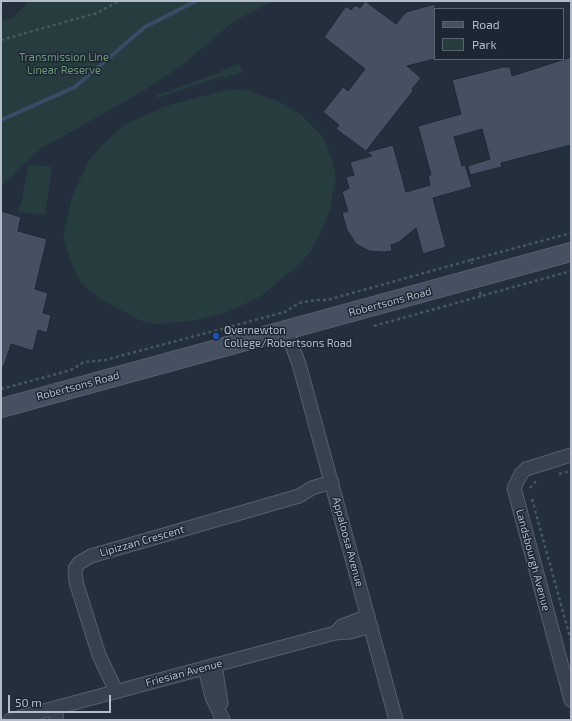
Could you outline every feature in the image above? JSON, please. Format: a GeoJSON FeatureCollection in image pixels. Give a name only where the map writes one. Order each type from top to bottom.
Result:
{"type":"FeatureCollection","features":[{"type":"Feature","properties":{"kind":"street","name":"Robertsons Road"},"geometry":{"type":"LineString","coordinates":[[1,408],[571,252]]}},
{"type":"Feature","properties":{"kind":"street","name":"Appaloosa Avenue"},"geometry":{"type":"LineString","coordinates":[[291,329],[300,348],[299,364],[396,720]]}},
{"type":"Feature","properties":{"kind":"street","name":"Landsbourgh Avenue"},"geometry":{"type":"LineString","coordinates":[[571,455],[526,469],[521,474],[514,488],[571,700]]}},
{"type":"Feature","properties":{"kind":"street","name":"Lipizzan Crescent"},"geometry":{"type":"LineString","coordinates":[[111,692],[98,669],[99,655],[75,576],[75,569],[84,558],[299,496],[314,497],[333,486]]}},
{"type":"Feature","properties":{"kind":"street","name":"Friesian Avenue"},"geometry":{"type":"LineString","coordinates":[[10,720],[50,715],[111,692],[335,633],[350,632],[370,621]]}},
{"type":"Feature","properties":{"kind":"street"},"geometry":{"type":"LineString","coordinates":[[210,666],[212,697],[222,718]]}},
{"type":"Feature","properties":{"kind":"path"},"geometry":{"type":"LineString","coordinates":[[1,40],[97,12],[114,2],[119,1]]}},
{"type":"Feature","properties":{"kind":"path"},"geometry":{"type":"LineString","coordinates":[[471,260],[571,233]]}},
{"type":"Feature","properties":{"kind":"path"},"geometry":{"type":"LineString","coordinates":[[374,326],[481,296]]}},
{"type":"Feature","properties":{"kind":"path"},"geometry":{"type":"LineString","coordinates":[[557,475],[571,471]]}},
{"type":"Feature","properties":{"kind":"path"},"geometry":{"type":"LineString","coordinates":[[530,489],[535,480],[542,479]]}},
{"type":"Feature","properties":{"kind":"path"},"geometry":{"type":"LineString","coordinates":[[532,497],[571,641]]}},
{"type":"Feature","properties":{"kind":"green space","name":"Transmission Line Linear Reserve"},"geometry":{"type":"Polygon","coordinates":[[[29,1],[274,1],[234,21],[181,66],[140,93],[40,149],[1,187],[1,21],[14,17],[29,1]]]}},
{"type":"Feature","properties":{"kind":"green space"},"geometry":{"type":"Polygon","coordinates":[[[239,64],[242,72],[224,78],[223,76],[158,98],[157,95],[222,72],[221,71],[239,64]]]}},
{"type":"Feature","properties":{"kind":"green space"},"geometry":{"type":"Polygon","coordinates":[[[226,90],[246,90],[280,102],[300,114],[324,138],[332,160],[336,178],[330,209],[311,251],[296,267],[261,296],[227,312],[191,321],[158,324],[141,321],[102,300],[81,283],[70,259],[63,236],[72,197],[89,160],[107,140],[126,124],[163,107],[226,90]]]}},
{"type":"Feature","properties":{"kind":"green space"},"geometry":{"type":"Polygon","coordinates":[[[28,164],[52,167],[45,215],[17,212],[22,202],[28,164]]]}},
{"type":"Feature","properties":{"kind":"building"},"geometry":{"type":"Polygon","coordinates":[[[365,1],[396,24],[406,12],[435,4],[434,59],[407,66],[421,78],[412,89],[413,91],[366,151],[336,129],[339,125],[323,112],[343,87],[348,91],[365,69],[324,37],[346,6],[351,10],[355,5],[360,8],[365,1]]]}},
{"type":"Feature","properties":{"kind":"building"},"geometry":{"type":"Polygon","coordinates":[[[571,57],[571,145],[501,163],[502,167],[470,175],[468,166],[490,159],[482,129],[454,137],[462,166],[465,165],[472,187],[433,198],[446,247],[423,254],[416,228],[399,242],[391,245],[392,251],[369,251],[356,244],[347,230],[342,213],[348,211],[342,192],[349,188],[346,177],[354,175],[350,162],[372,156],[367,152],[393,145],[406,192],[430,185],[428,175],[431,175],[418,126],[461,114],[452,80],[503,67],[510,67],[512,76],[571,57]]]}},
{"type":"Feature","properties":{"kind":"building"},"geometry":{"type":"Polygon","coordinates":[[[1,211],[21,217],[18,231],[47,239],[35,289],[48,293],[43,313],[51,315],[47,333],[38,330],[33,351],[11,344],[4,366],[1,366],[1,211]]]}},
{"type":"Feature","properties":{"kind":"waterway"},"geometry":{"type":"LineString","coordinates":[[1,120],[75,87],[145,27],[196,1]]}},
{"type":"Feature","properties":{"kind":"place","name":"Overnewton College/Robertsons Road"},"geometry":{"type":"Point","coordinates":[216,336]}}]}
